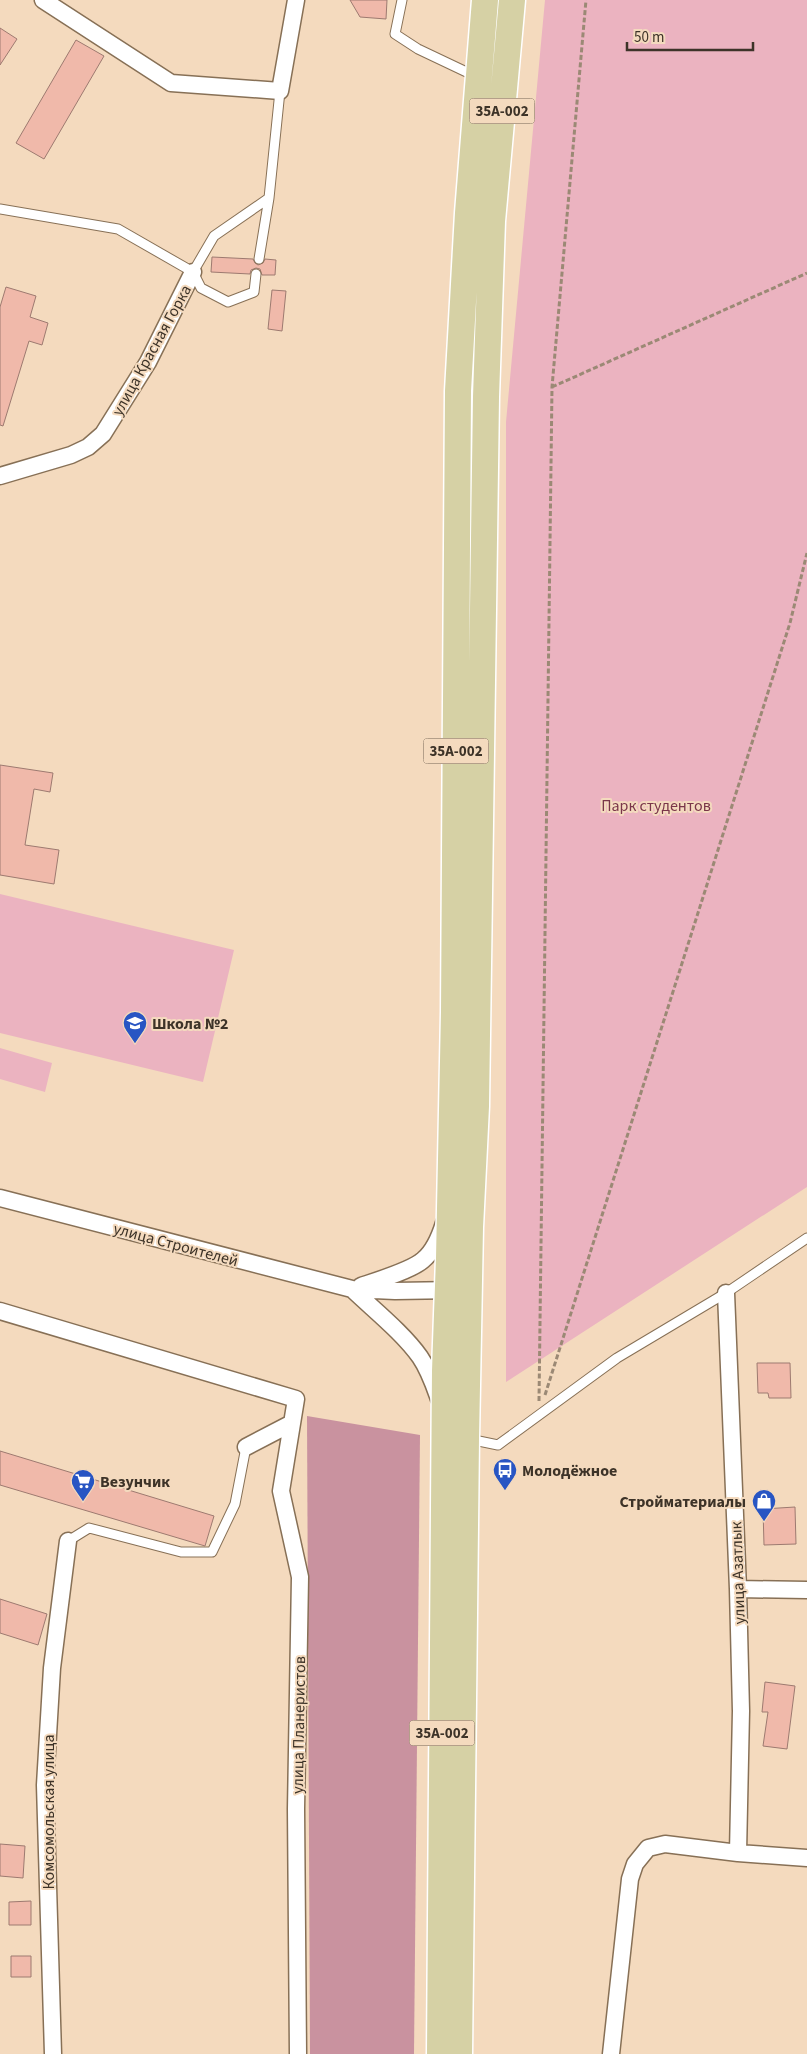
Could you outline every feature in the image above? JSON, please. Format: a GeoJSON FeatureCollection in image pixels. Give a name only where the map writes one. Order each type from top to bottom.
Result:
{"type":"FeatureCollection","features":[{"type":"Feature","properties":{"kind":"main road","name":"35А-002"},"geometry":{"type":"LineString","coordinates":[[459,2054],[466,1438],[458,1290],[450,1204],[454,1012],[458,391],[468,213],[485,0]]}},
{"type":"Feature","properties":{"kind":"main road","name":"35А-002"},"geometry":{"type":"LineString","coordinates":[[440,2054],[444,1413],[476,1106],[487,377],[492,221],[512,0]]}},
{"type":"Feature","properties":{"kind":"street"},"geometry":{"type":"LineString","coordinates":[[43,0],[171,83],[280,91],[296,0]]}},
{"type":"Feature","properties":{"kind":"street","name":"улица Красная Горка"},"geometry":{"type":"LineString","coordinates":[[0,476],[71,455],[88,447],[103,434],[148,362],[193,272]]}},
{"type":"Feature","properties":{"kind":"street","name":"улица Строителей"},"geometry":{"type":"LineString","coordinates":[[0,1198],[352,1289],[395,1291],[458,1290]]}},
{"type":"Feature","properties":{"kind":"street"},"geometry":{"type":"LineString","coordinates":[[444,1413],[432,1378],[420,1357],[352,1289],[390,1276],[423,1261],[440,1238],[450,1204]]}},
{"type":"Feature","properties":{"kind":"street","name":"улица Азатлык"},"geometry":{"type":"LineString","coordinates":[[726,1293],[741,1710],[738,1854]]}},
{"type":"Feature","properties":{"kind":"street","name":"улица Планеристов"},"geometry":{"type":"LineString","coordinates":[[0,1311],[296,1399],[281,1491],[300,1577],[296,1809],[298,2054]]}},
{"type":"Feature","properties":{"kind":"street"},"geometry":{"type":"LineString","coordinates":[[246,1447],[292,1423]]}},
{"type":"Feature","properties":{"kind":"street","name":"Комсомольская улица"},"geometry":{"type":"LineString","coordinates":[[53,2054],[45,1785],[52,1668],[68,1541]]}},
{"type":"Feature","properties":{"kind":"street"},"geometry":{"type":"LineString","coordinates":[[738,1589],[807,1590]]}},
{"type":"Feature","properties":{"kind":"street"},"geometry":{"type":"LineString","coordinates":[[612,2054],[630,1879],[635,1864],[648,1848],[665,1844],[738,1854],[807,1858]]}},
{"type":"Feature","properties":{"kind":"lane"},"geometry":{"type":"LineString","coordinates":[[402,0],[395,34],[418,49],[479,78]]}},
{"type":"Feature","properties":{"kind":"lane"},"geometry":{"type":"LineString","coordinates":[[259,259],[269,198],[280,91]]}},
{"type":"Feature","properties":{"kind":"lane"},"geometry":{"type":"LineString","coordinates":[[193,272],[214,236],[269,198]]}},
{"type":"Feature","properties":{"kind":"lane"},"geometry":{"type":"LineString","coordinates":[[0,209],[118,229],[193,272],[200,288],[228,302],[254,292],[256,274]]}},
{"type":"Feature","properties":{"kind":"lane"},"geometry":{"type":"LineString","coordinates":[[466,1438],[498,1445],[539,1417],[617,1358],[726,1293],[807,1238]]}},
{"type":"Feature","properties":{"kind":"lane"},"geometry":{"type":"LineString","coordinates":[[68,1541],[89,1528],[181,1552],[212,1552],[235,1504],[246,1447]]}},
{"type":"Feature","properties":{"kind":"path"},"geometry":{"type":"LineString","coordinates":[[539,1417],[552,387],[586,0]]}},
{"type":"Feature","properties":{"kind":"path"},"geometry":{"type":"LineString","coordinates":[[552,387],[807,273]]}},
{"type":"Feature","properties":{"kind":"path"},"geometry":{"type":"LineString","coordinates":[[539,1417],[790,623],[807,553]]}},
{"type":"Feature","properties":{"kind":"green space","name":"Парк студентов"},"geometry":{"type":"Polygon","coordinates":[[[545,0],[807,0],[807,1187],[506,1382],[506,422],[545,0]]]}},
{"type":"Feature","properties":{"kind":"green space"},"geometry":{"type":"Polygon","coordinates":[[[0,894],[234,950],[203,1082],[0,1033],[0,894]]]}},
{"type":"Feature","properties":{"kind":"green space"},"geometry":{"type":"Polygon","coordinates":[[[0,1048],[52,1063],[45,1092],[0,1079],[0,1048]]]}},
{"type":"Feature","properties":{"kind":"shaded area"},"geometry":{"type":"Polygon","coordinates":[[[307,1416],[420,1435],[414,2054],[310,2054],[307,1416]]]}},
{"type":"Feature","properties":{"kind":"building"},"geometry":{"type":"Polygon","coordinates":[[[350,0],[387,0],[386,19],[360,17],[350,0]]]}},
{"type":"Feature","properties":{"kind":"building"},"geometry":{"type":"Polygon","coordinates":[[[0,28],[17,39],[0,65],[0,28]]]}},
{"type":"Feature","properties":{"kind":"building"},"geometry":{"type":"Polygon","coordinates":[[[76,40],[104,56],[44,159],[16,143],[76,40]]]}},
{"type":"Feature","properties":{"kind":"building"},"geometry":{"type":"Polygon","coordinates":[[[212,257],[253,259],[258,265],[263,263],[265,259],[276,260],[275,275],[262,275],[260,269],[256,268],[251,270],[250,274],[211,272],[212,257]]]}},
{"type":"Feature","properties":{"kind":"building"},"geometry":{"type":"Polygon","coordinates":[[[6,287],[36,296],[30,317],[48,323],[42,345],[29,341],[3,426],[0,425],[0,307],[6,287]]]}},
{"type":"Feature","properties":{"kind":"building"},"geometry":{"type":"Polygon","coordinates":[[[272,290],[286,291],[282,331],[268,329],[272,290]]]}},
{"type":"Feature","properties":{"kind":"building"},"geometry":{"type":"Polygon","coordinates":[[[0,765],[53,773],[50,792],[34,789],[25,845],[59,850],[54,884],[0,875],[0,765]]]}},
{"type":"Feature","properties":{"kind":"building"},"geometry":{"type":"Polygon","coordinates":[[[757,1363],[790,1363],[791,1398],[769,1398],[768,1393],[758,1393],[757,1363]]]}},
{"type":"Feature","properties":{"kind":"building"},"geometry":{"type":"Polygon","coordinates":[[[0,1451],[214,1516],[205,1546],[0,1485],[0,1451]]]}},
{"type":"Feature","properties":{"kind":"building"},"geometry":{"type":"Polygon","coordinates":[[[795,1507],[796,1544],[764,1545],[763,1509],[795,1507]]]}},
{"type":"Feature","properties":{"kind":"building"},"geometry":{"type":"Polygon","coordinates":[[[0,1599],[47,1614],[38,1645],[0,1633],[0,1599]]]}},
{"type":"Feature","properties":{"kind":"building"},"geometry":{"type":"Polygon","coordinates":[[[765,1682],[795,1686],[787,1749],[763,1746],[768,1712],[762,1712],[765,1682]]]}},
{"type":"Feature","properties":{"kind":"building"},"geometry":{"type":"Polygon","coordinates":[[[0,1844],[25,1846],[23,1878],[0,1876],[0,1844]]]}},
{"type":"Feature","properties":{"kind":"building"},"geometry":{"type":"Polygon","coordinates":[[[31,1901],[31,1925],[9,1925],[9,1902],[31,1901]]]}},
{"type":"Feature","properties":{"kind":"building"},"geometry":{"type":"Polygon","coordinates":[[[11,1956],[31,1956],[31,1977],[11,1977],[11,1956]]]}},
{"type":"Feature","properties":{"kind":"place","name":"Школа №2"},"geometry":{"type":"Point","coordinates":[135,1044]}},
{"type":"Feature","properties":{"kind":"place","name":"Молодёжное"},"geometry":{"type":"Point","coordinates":[505,1491]}},
{"type":"Feature","properties":{"kind":"place","name":"Везунчик"},"geometry":{"type":"Point","coordinates":[83,1502]}},
{"type":"Feature","properties":{"kind":"place","name":"Стройматериалы"},"geometry":{"type":"Point","coordinates":[764,1522]}}]}
